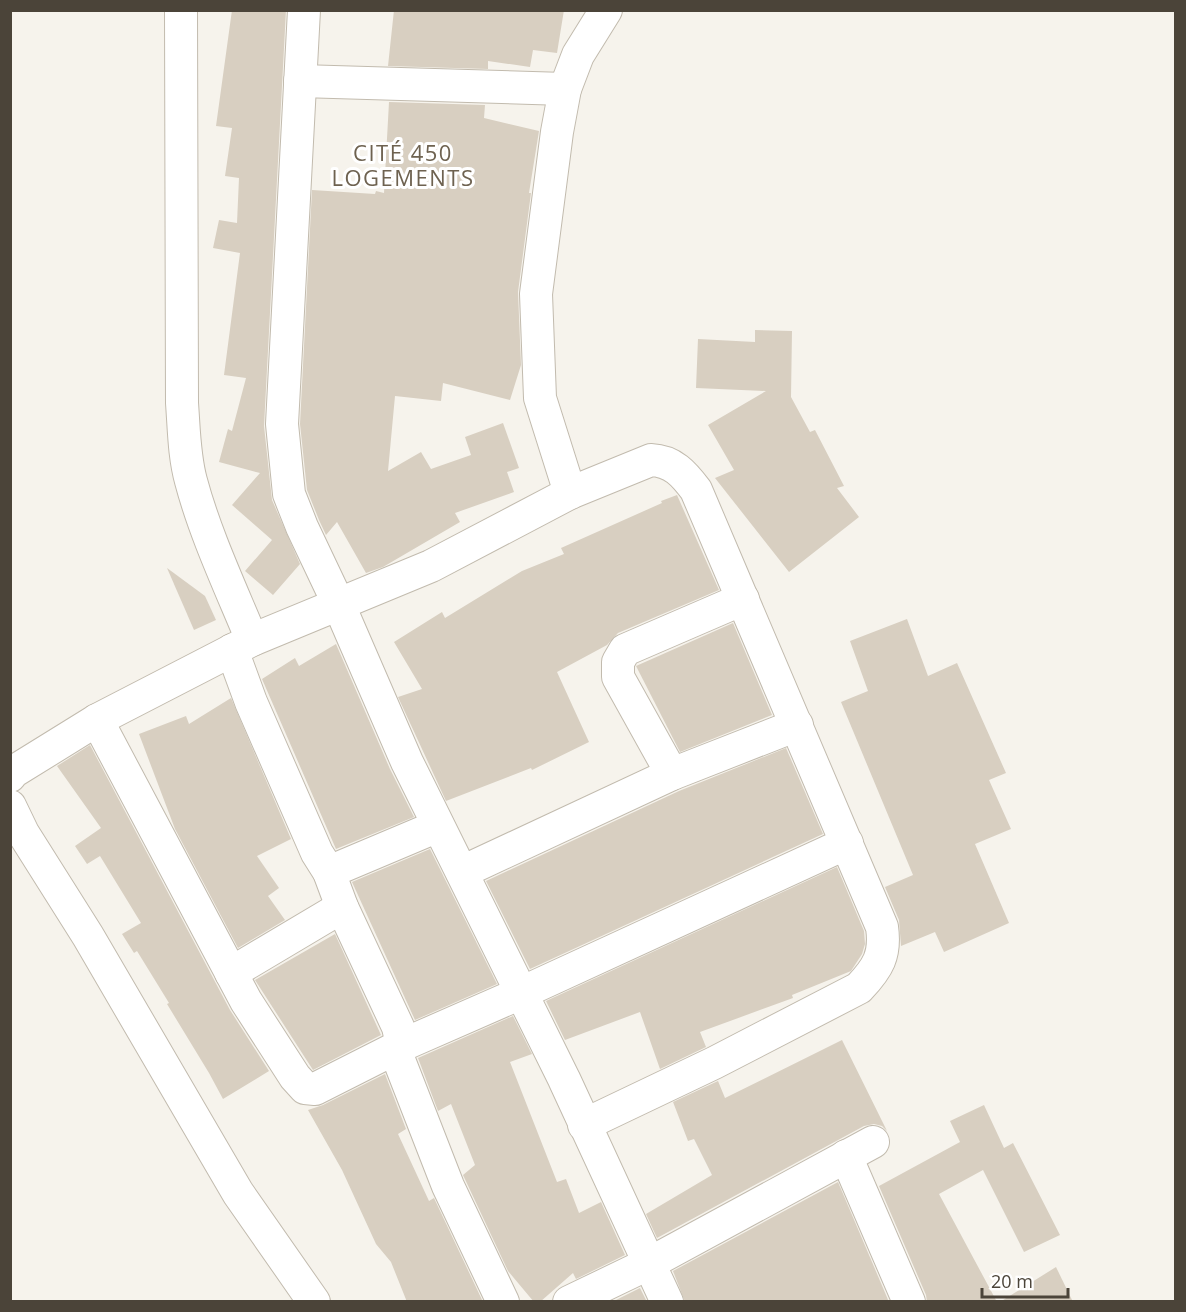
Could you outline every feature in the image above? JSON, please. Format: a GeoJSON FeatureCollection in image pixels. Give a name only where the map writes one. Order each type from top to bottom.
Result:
{"type":"FeatureCollection","features":[{"type":"Feature","properties":{"kind":"street"},"geometry":{"type":"LineString","coordinates":[[181,10],[182,403],[190,480],[242,645],[251,702],[317,853],[329,873],[342,907],[398,1027],[399,1059],[448,1186],[503,1302]]}},
{"type":"Feature","properties":{"kind":"street"},"geometry":{"type":"LineString","coordinates":[[304,10],[282,424],[289,494],[407,762],[521,993],[667,1302]]}},
{"type":"Feature","properties":{"kind":"street"},"geometry":{"type":"LineString","coordinates":[[570,493],[540,398],[536,294],[557,132],[565,89],[579,55],[606,10]]}},
{"type":"Feature","properties":{"kind":"street"},"geometry":{"type":"LineString","coordinates":[[300,81],[565,89]]}},
{"type":"Feature","properties":{"kind":"street"},"geometry":{"type":"LineString","coordinates":[[10,776],[97,720],[242,645],[431,566],[570,493],[651,460],[661,460],[676,467],[696,490],[882,927],[884,944],[880,960],[873,973],[859,988],[714,1063],[584,1125]]}},
{"type":"Feature","properties":{"kind":"street"},"geometry":{"type":"LineString","coordinates":[[672,774],[618,677],[618,662],[626,650],[742,599]]}},
{"type":"Feature","properties":{"kind":"street"},"geometry":{"type":"LineString","coordinates":[[97,720],[246,1001],[294,1077],[305,1088],[315,1089],[400,1046],[847,843]]}},
{"type":"Feature","properties":{"kind":"street"},"geometry":{"type":"LineString","coordinates":[[462,872],[672,774],[797,725]]}},
{"type":"Feature","properties":{"kind":"street"},"geometry":{"type":"LineString","coordinates":[[10,806],[23,833],[88,936],[238,1193],[314,1302]]}},
{"type":"Feature","properties":{"kind":"street"},"geometry":{"type":"LineString","coordinates":[[329,873],[438,826]]}},
{"type":"Feature","properties":{"kind":"street"},"geometry":{"type":"LineString","coordinates":[[231,973],[342,907]]}},
{"type":"Feature","properties":{"kind":"street"},"geometry":{"type":"LineString","coordinates":[[569,1302],[650,1263],[860,1149],[909,1302]]}},
{"type":"Feature","properties":{"kind":"building"},"geometry":{"type":"Polygon","coordinates":[[[232,10],[286,10],[264,426],[272,500],[300,564],[273,595],[245,571],[272,540],[232,505],[260,473],[219,462],[228,429],[232,431],[246,378],[224,375],[240,253],[213,248],[219,220],[237,223],[239,178],[225,176],[232,128],[216,126],[232,10]]]}},
{"type":"Feature","properties":{"kind":"building"},"geometry":{"type":"Polygon","coordinates":[[[394,10],[564,10],[557,53],[533,50],[530,67],[488,61],[488,69],[388,66],[394,10]]]}},
{"type":"Feature","properties":{"kind":"building"},"geometry":{"type":"Polygon","coordinates":[[[389,102],[485,105],[484,118],[539,131],[529,193],[531,193],[518,292],[521,365],[510,400],[443,383],[441,401],[395,396],[388,471],[421,452],[431,469],[471,455],[465,437],[503,423],[519,468],[507,472],[514,492],[455,513],[460,522],[383,567],[366,573],[337,522],[326,535],[319,520],[307,490],[300,424],[312,190],[384,193],[389,102]]]}},
{"type":"Feature","properties":{"kind":"building"},"geometry":{"type":"Polygon","coordinates":[[[755,330],[792,331],[791,397],[810,432],[815,430],[844,486],[837,488],[859,517],[789,572],[715,478],[734,470],[708,425],[766,391],[696,388],[698,339],[755,342],[755,330]]]}},
{"type":"Feature","properties":{"kind":"building"},"geometry":{"type":"Polygon","coordinates":[[[677,495],[719,590],[618,633],[607,645],[557,672],[589,742],[532,770],[531,768],[446,801],[398,697],[422,689],[394,642],[442,612],[445,618],[522,571],[564,554],[561,548],[677,495]]]}},
{"type":"Feature","properties":{"kind":"building"},"geometry":{"type":"Polygon","coordinates":[[[167,568],[205,596],[216,620],[194,630],[167,568]]]}},
{"type":"Feature","properties":{"kind":"building"},"geometry":{"type":"Polygon","coordinates":[[[907,619],[928,676],[957,663],[1006,773],[989,780],[1011,829],[975,844],[1009,923],[944,952],[935,932],[901,946],[899,920],[885,887],[913,875],[841,702],[868,691],[850,641],[907,619]]]}},
{"type":"Feature","properties":{"kind":"building"},"geometry":{"type":"Polygon","coordinates":[[[733,623],[772,715],[680,752],[636,666],[733,623]]]}},
{"type":"Feature","properties":{"kind":"building"},"geometry":{"type":"Polygon","coordinates":[[[336,644],[390,769],[414,817],[336,849],[262,679],[295,658],[299,666],[336,644]]]}},
{"type":"Feature","properties":{"kind":"building"},"geometry":{"type":"Polygon","coordinates":[[[231,698],[291,839],[257,856],[279,888],[268,896],[285,920],[238,948],[175,829],[139,734],[186,716],[189,724],[231,698]]]}},
{"type":"Feature","properties":{"kind":"building"},"geometry":{"type":"Polygon","coordinates":[[[90,745],[230,1010],[269,1071],[223,1099],[167,1004],[169,1003],[137,951],[134,953],[122,934],[141,923],[100,856],[87,864],[75,846],[101,828],[57,766],[90,745]]]}},
{"type":"Feature","properties":{"kind":"building"},"geometry":{"type":"Polygon","coordinates":[[[786,748],[823,834],[530,969],[486,881],[679,791],[786,748]]]}},
{"type":"Feature","properties":{"kind":"building"},"geometry":{"type":"Polygon","coordinates":[[[430,849],[497,984],[415,1020],[352,882],[430,849]]]}},
{"type":"Feature","properties":{"kind":"building"},"geometry":{"type":"Polygon","coordinates":[[[837,867],[864,931],[865,944],[862,954],[851,971],[792,995],[793,998],[700,1032],[706,1047],[660,1069],[640,1012],[565,1040],[546,1001],[837,867]]]}},
{"type":"Feature","properties":{"kind":"building"},"geometry":{"type":"Polygon","coordinates":[[[335,934],[381,1035],[313,1070],[255,980],[335,934]]]}},
{"type":"Feature","properties":{"kind":"building"},"geometry":{"type":"Polygon","coordinates":[[[513,1016],[532,1054],[510,1062],[557,1182],[566,1179],[579,1213],[601,1202],[625,1255],[576,1279],[573,1273],[540,1302],[534,1302],[508,1271],[463,1175],[475,1165],[451,1104],[438,1111],[418,1058],[513,1016]]]}},
{"type":"Feature","properties":{"kind":"building"},"geometry":{"type":"Polygon","coordinates":[[[842,1040],[887,1131],[882,1126],[874,1124],[864,1126],[657,1238],[646,1214],[712,1175],[694,1139],[688,1141],[673,1102],[718,1081],[725,1098],[842,1040]]]}},
{"type":"Feature","properties":{"kind":"building"},"geometry":{"type":"Polygon","coordinates":[[[385,1074],[406,1129],[398,1134],[429,1201],[434,1198],[483,1302],[407,1302],[391,1262],[376,1244],[342,1170],[308,1110],[323,1105],[385,1074]]]}},
{"type":"Feature","properties":{"kind":"building"},"geometry":{"type":"Polygon","coordinates":[[[984,1105],[1004,1148],[1013,1143],[1060,1235],[1024,1252],[983,1170],[939,1194],[997,1302],[927,1302],[879,1186],[960,1142],[950,1121],[984,1105]]]}},
{"type":"Feature","properties":{"kind":"building"},"geometry":{"type":"Polygon","coordinates":[[[838,1182],[889,1302],[685,1302],[673,1271],[838,1182]]]}},
{"type":"Feature","properties":{"kind":"building"},"geometry":{"type":"Polygon","coordinates":[[[1056,1267],[1073,1302],[1000,1302],[1056,1267]]]}},
{"type":"Feature","properties":{"kind":"building"},"geometry":{"type":"Polygon","coordinates":[[[640,1288],[647,1302],[612,1302],[640,1288]]]}},
{"type":"Feature","properties":{"kind":"district","name":"CITÉ 450 LOGEMENTS"},"geometry":{"type":"Point","coordinates":[403,166]}}]}
